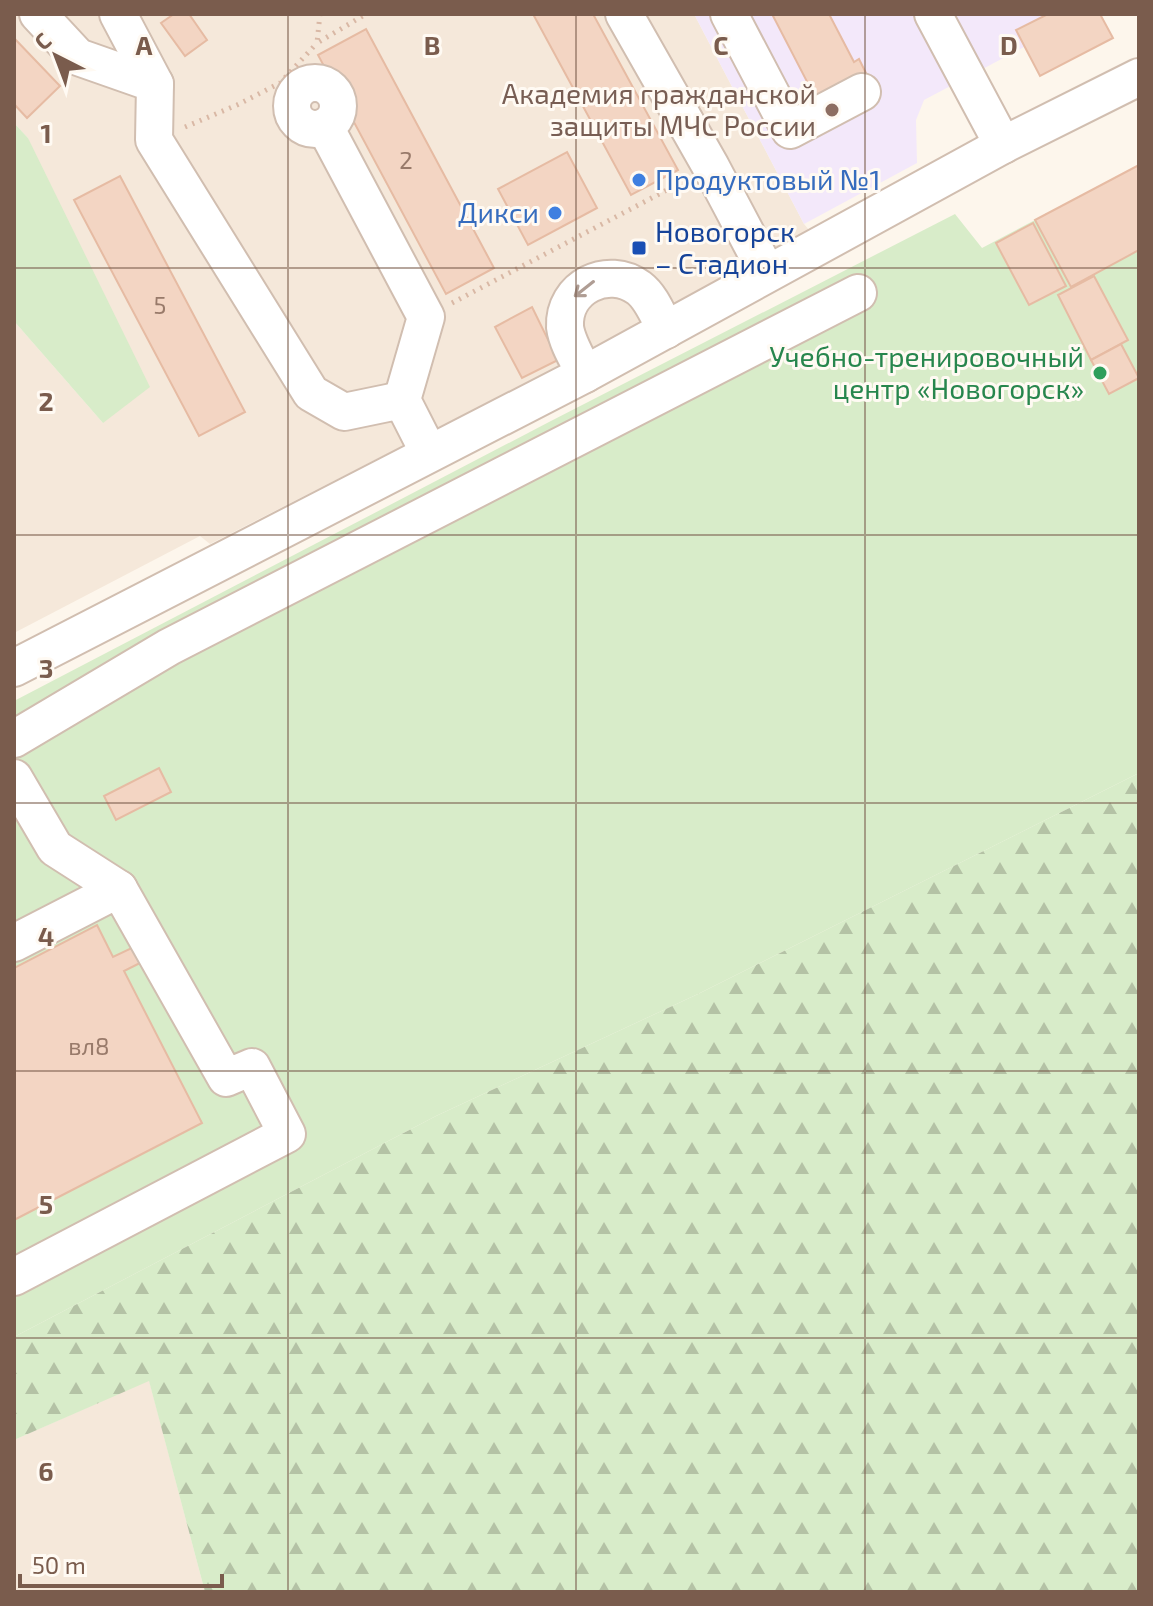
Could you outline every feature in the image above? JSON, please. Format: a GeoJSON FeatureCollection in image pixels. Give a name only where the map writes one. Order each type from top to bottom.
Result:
{"type":"FeatureCollection","features":[{"type":"Feature","properties":{"kind":"street"},"geometry":{"type":"LineString","coordinates":[[38,14],[78,57],[155,84]]}},
{"type":"Feature","properties":{"kind":"street"},"geometry":{"type":"LineString","coordinates":[[118,14],[155,84],[154,140],[311,393],[344,412],[402,400]]}},
{"type":"Feature","properties":{"kind":"street"},"geometry":{"type":"LineString","coordinates":[[624,14],[767,273]]}},
{"type":"Feature","properties":{"kind":"street"},"geometry":{"type":"LineString","coordinates":[[729,14],[790,130],[862,92]]}},
{"type":"Feature","properties":{"kind":"street"},"geometry":{"type":"LineString","coordinates":[[938,16],[1003,145]]}},
{"type":"Feature","properties":{"kind":"street"},"geometry":{"type":"LineString","coordinates":[[14,668],[585,374],[1003,145],[1139,77]]}},
{"type":"Feature","properties":{"kind":"street"},"geometry":{"type":"LineString","coordinates":[[325,127],[426,317],[402,400],[429,453]]}},
{"type":"Feature","properties":{"kind":"street"},"geometry":{"type":"LineString","coordinates":[[585,374],[565,330],[566,314],[572,299],[583,287],[612,277],[628,281],[642,290],[666,330]]}},
{"type":"Feature","properties":{"kind":"street"},"geometry":{"type":"LineString","coordinates":[[14,739],[169,647],[858,293]]}},
{"type":"Feature","properties":{"kind":"street"},"geometry":{"type":"LineString","coordinates":[[14,778],[55,848],[119,889],[226,1078],[252,1067],[287,1134],[14,1277]]}},
{"type":"Feature","properties":{"kind":"street"},"geometry":{"type":"LineString","coordinates":[[14,943],[119,889]]}},
{"type":"Feature","properties":{"kind":"path"},"geometry":{"type":"LineString","coordinates":[[317,43],[320,14]]}},
{"type":"Feature","properties":{"kind":"path"},"geometry":{"type":"LineString","coordinates":[[154,140],[280,83],[317,43],[366,14]]}},
{"type":"Feature","properties":{"kind":"path"},"geometry":{"type":"LineString","coordinates":[[426,317],[711,167]]}},
{"type":"Feature","properties":{"kind":"shaded area"},"geometry":{"type":"Polygon","coordinates":[[[14,14],[694,14],[804,224],[814,236],[210,544],[200,536],[14,633],[14,321],[103,423],[28,138],[14,123],[14,14]]]}},
{"type":"Feature","properties":{"kind":"shaded area","name":"Академия гражданской защиты МЧС России"},"geometry":{"type":"Polygon","coordinates":[[[694,14],[1100,14],[1113,38],[1040,76],[1024,47],[924,100],[916,120],[917,163],[804,224],[694,14]]]}},
{"type":"Feature","properties":{"kind":"shaded area"},"geometry":{"type":"Polygon","coordinates":[[[149,1380],[205,1592],[14,1592],[14,1440],[149,1380]]]}},
{"type":"Feature","properties":{"kind":"green space"},"geometry":{"type":"Polygon","coordinates":[[[14,123],[28,138],[150,387],[103,423],[14,321],[14,123]]]}},
{"type":"Feature","properties":{"kind":"green space"},"geometry":{"type":"Polygon","coordinates":[[[1139,165],[1139,773],[698,994],[436,1116],[14,1337],[14,701],[955,214],[982,248],[1139,165]]]}},
{"type":"Feature","properties":{"kind":"green space"},"geometry":{"type":"Polygon","coordinates":[[[1139,773],[1139,1592],[205,1592],[149,1381],[14,1440],[14,1337],[436,1116],[698,994],[1139,773]]]}},
{"type":"Feature","properties":{"kind":"building"},"geometry":{"type":"Polygon","coordinates":[[[174,14],[189,14],[207,40],[185,56],[161,23],[174,14]]]}},
{"type":"Feature","properties":{"kind":"building"},"geometry":{"type":"Polygon","coordinates":[[[533,14],[593,14],[678,170],[631,195],[533,14]]]}},
{"type":"Feature","properties":{"kind":"building"},"geometry":{"type":"Polygon","coordinates":[[[772,14],[829,14],[854,62],[859,59],[866,73],[816,99],[772,14]]]}},
{"type":"Feature","properties":{"kind":"building"},"geometry":{"type":"Polygon","coordinates":[[[1048,14],[1100,14],[1113,38],[1040,76],[1016,30],[1048,14]]]}},
{"type":"Feature","properties":{"kind":"building"},"geometry":{"type":"Polygon","coordinates":[[[366,29],[494,268],[446,294],[318,55],[366,29]]]}},
{"type":"Feature","properties":{"kind":"building"},"geometry":{"type":"Polygon","coordinates":[[[14,38],[60,86],[27,118],[14,104],[14,38]]]}},
{"type":"Feature","properties":{"kind":"building"},"geometry":{"type":"Polygon","coordinates":[[[567,152],[597,208],[528,245],[498,189],[567,152]]]}},
{"type":"Feature","properties":{"kind":"building"},"geometry":{"type":"Polygon","coordinates":[[[1139,165],[1139,250],[1071,287],[1035,220],[1139,165]]]}},
{"type":"Feature","properties":{"kind":"building"},"geometry":{"type":"Polygon","coordinates":[[[120,176],[245,412],[199,436],[74,200],[120,176]]]}},
{"type":"Feature","properties":{"kind":"building"},"geometry":{"type":"Polygon","coordinates":[[[1033,223],[1066,286],[1029,305],[996,243],[1033,223]]]}},
{"type":"Feature","properties":{"kind":"building"},"geometry":{"type":"Polygon","coordinates":[[[1094,276],[1128,340],[1091,360],[1058,295],[1094,276]]]}},
{"type":"Feature","properties":{"kind":"building"},"geometry":{"type":"Polygon","coordinates":[[[532,307],[558,360],[522,378],[495,327],[532,307]]]}},
{"type":"Feature","properties":{"kind":"building"},"geometry":{"type":"Polygon","coordinates":[[[1121,344],[1139,378],[1109,394],[1091,360],[1121,344]]]}},
{"type":"Feature","properties":{"kind":"building"},"geometry":{"type":"Polygon","coordinates":[[[159,768],[171,792],[116,820],[104,796],[159,768]]]}},
{"type":"Feature","properties":{"kind":"building"},"geometry":{"type":"Polygon","coordinates":[[[97,925],[113,957],[138,945],[146,960],[124,971],[202,1123],[14,1220],[14,968],[97,925]]]}},
{"type":"Feature","properties":{"kind":"place","name":"Академия гражданской защиты МЧС России"},"geometry":{"type":"Point","coordinates":[832,110]}},
{"type":"Feature","properties":{"kind":"place","name":"Продуктовый №1"},"geometry":{"type":"Point","coordinates":[639,180]}},
{"type":"Feature","properties":{"kind":"place","name":"Дикси"},"geometry":{"type":"Point","coordinates":[555,213]}},
{"type":"Feature","properties":{"kind":"place","name":"Новогорск – Стадион"},"geometry":{"type":"Point","coordinates":[639,248]}},
{"type":"Feature","properties":{"kind":"place","name":"Учебно-тренировочный центр «Новогорск»"},"geometry":{"type":"Point","coordinates":[1100,373]}}]}
